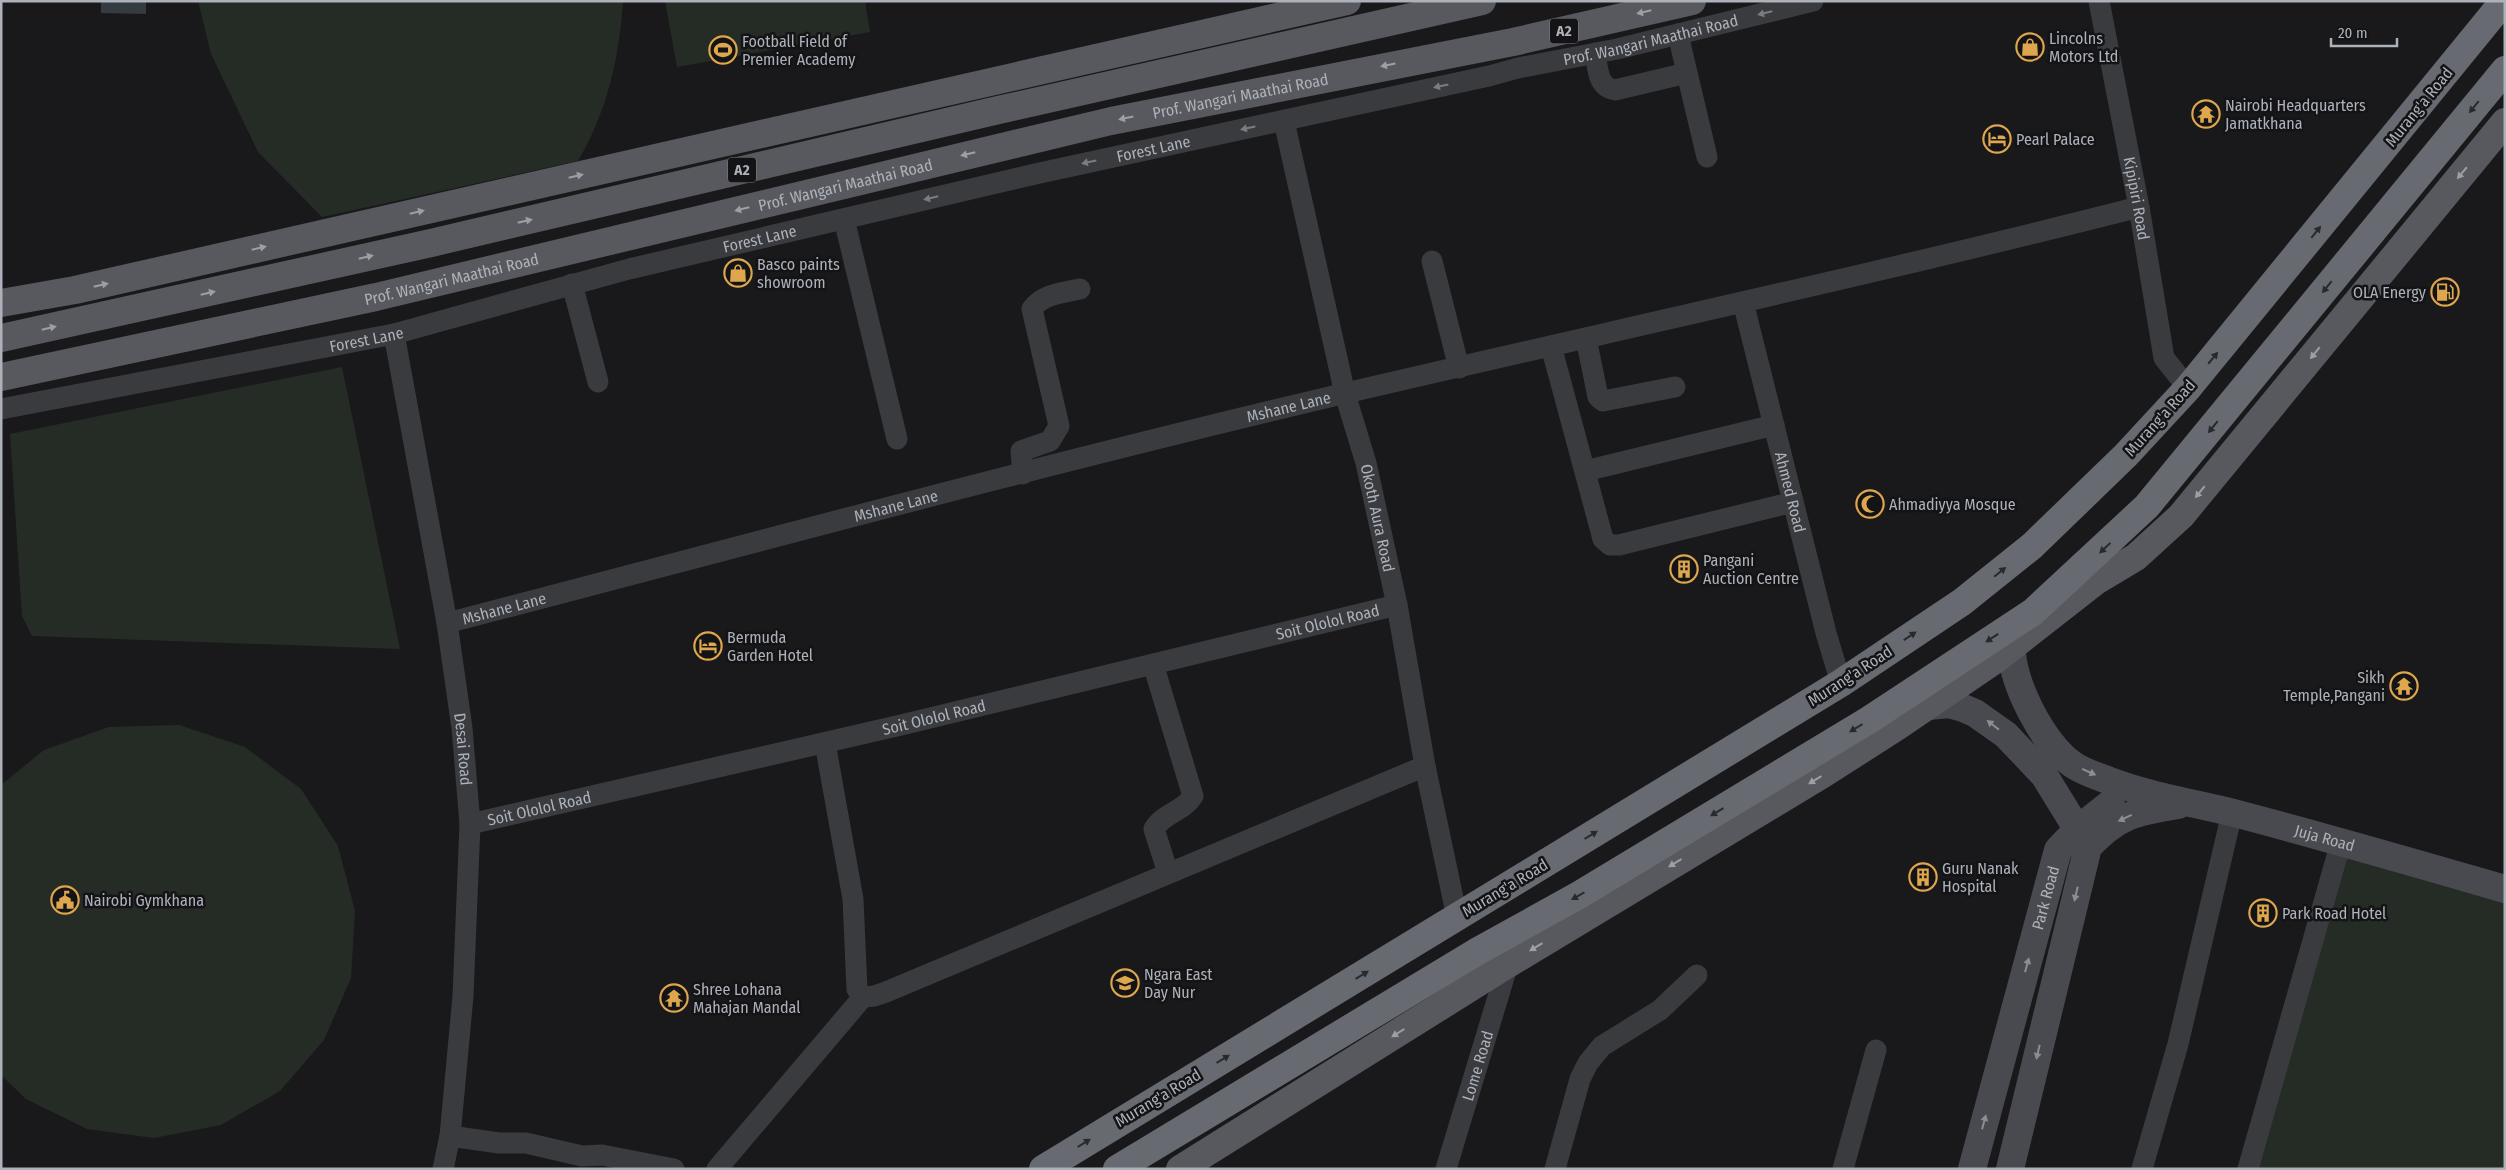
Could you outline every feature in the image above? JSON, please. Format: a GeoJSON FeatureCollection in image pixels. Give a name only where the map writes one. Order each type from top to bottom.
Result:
{"type":"FeatureCollection","features":[{"type":"Feature","properties":{"kind":"highway","name":"Murang'a Road"},"geometry":{"type":"LineString","coordinates":[[1043,1169],[1841,683],[1962,602],[2032,546],[2126,455],[2188,388],[2504,1]]}},
{"type":"Feature","properties":{"kind":"highway"},"geometry":{"type":"LineString","coordinates":[[1117,1169],[1478,950],[1579,895],[1869,720],[2033,612],[2052,607],[2147,506],[2505,70]]}},
{"type":"Feature","properties":{"kind":"main road"},"geometry":{"type":"LineString","coordinates":[[1,303],[74,290],[1347,1]]}},
{"type":"Feature","properties":{"kind":"main road","name":"A2"},"geometry":{"type":"LineString","coordinates":[[1,338],[431,243],[994,111],[1482,1]]}},
{"type":"Feature","properties":{"kind":"main road"},"geometry":{"type":"LineString","coordinates":[[1436,56],[1615,1]]}},
{"type":"Feature","properties":{"kind":"main road","name":"Prof. Wangari Maathai Road"},"geometry":{"type":"LineString","coordinates":[[1,377],[376,297],[1111,121],[1513,42],[1692,1]]}},
{"type":"Feature","properties":{"kind":"main road"},"geometry":{"type":"LineString","coordinates":[[1180,1169],[1508,964],[1823,774],[1929,706],[2012,646],[2052,607],[2136,557],[2180,516],[2505,122]]}},
{"type":"Feature","properties":{"kind":"main road","name":"Juja Road"},"geometry":{"type":"LineString","coordinates":[[2012,646],[2012,663],[2036,722],[2050,744],[2078,767],[2143,792],[2341,842],[2505,889]]}},
{"type":"Feature","properties":{"kind":"main road"},"geometry":{"type":"LineString","coordinates":[[1929,706],[1949,704],[1964,708],[1975,713],[2006,735],[2044,775],[2082,838],[2126,817],[2147,810],[2189,803]]}},
{"type":"Feature","properties":{"kind":"main road","name":"Juja Road"},"geometry":{"type":"LineString","coordinates":[[2082,838],[2108,805],[2120,798],[2143,792]]}},
{"type":"Feature","properties":{"kind":"main road","name":"Park Road"},"geometry":{"type":"LineString","coordinates":[[1972,1169],[2058,850],[2082,838]]}},
{"type":"Feature","properties":{"kind":"main road","name":"Park Road"},"geometry":{"type":"LineString","coordinates":[[2010,1169],[2082,838]]}},
{"type":"Feature","properties":{"kind":"street","name":"Prof. Wangari Maathai Road"},"geometry":{"type":"LineString","coordinates":[[1518,68],[1595,53],[1813,1]]}},
{"type":"Feature","properties":{"kind":"street","name":"Kipipiri Road"},"geometry":{"type":"LineString","coordinates":[[2099,1],[2139,207],[2164,358],[2188,388]]}},
{"type":"Feature","properties":{"kind":"street"},"geometry":{"type":"LineString","coordinates":[[1678,34],[1707,158]]}},
{"type":"Feature","properties":{"kind":"street"},"geometry":{"type":"LineString","coordinates":[[1595,53],[1602,84],[1606,89],[1615,90],[1687,73]]}},
{"type":"Feature","properties":{"kind":"street","name":"Forest Lane"},"geometry":{"type":"LineString","coordinates":[[1,409],[394,334],[572,284],[844,219],[1035,174],[1489,76],[1518,68]]}},
{"type":"Feature","properties":{"kind":"street","name":"Okoth Aura Road"},"geometry":{"type":"LineString","coordinates":[[1284,120],[1345,394],[1366,463],[1397,605],[1424,766],[1457,917]]}},
{"type":"Feature","properties":{"kind":"street","name":"Mshane Lane"},"geometry":{"type":"LineString","coordinates":[[447,623],[1023,474],[1345,394],[1953,254],[2139,207]]}},
{"type":"Feature","properties":{"kind":"street"},"geometry":{"type":"LineString","coordinates":[[844,219],[897,439]]}},
{"type":"Feature","properties":{"kind":"street"},"geometry":{"type":"LineString","coordinates":[[1432,261],[1459,368]]}},
{"type":"Feature","properties":{"kind":"street"},"geometry":{"type":"LineString","coordinates":[[572,284],[598,382]]}},
{"type":"Feature","properties":{"kind":"street"},"geometry":{"type":"LineString","coordinates":[[1023,474],[1021,451],[1050,441],[1058,426],[1032,309],[1038,300],[1047,296],[1080,289]]}},
{"type":"Feature","properties":{"kind":"street","name":"Ahmed Road"},"geometry":{"type":"LineString","coordinates":[[1743,302],[1826,633],[1841,683]]}},
{"type":"Feature","properties":{"kind":"street","name":"Desai Road"},"geometry":{"type":"LineString","coordinates":[[394,334],[447,623],[462,728],[470,824],[463,996],[450,1136],[443,1169]]}},
{"type":"Feature","properties":{"kind":"street"},"geometry":{"type":"LineString","coordinates":[[1586,338],[1598,397],[1603,401],[1675,387]]}},
{"type":"Feature","properties":{"kind":"street"},"geometry":{"type":"LineString","coordinates":[[1551,346],[1603,539],[1610,545],[1619,545],[1793,502]]}},
{"type":"Feature","properties":{"kind":"street"},"geometry":{"type":"LineString","coordinates":[[1585,471],[1774,425]]}},
{"type":"Feature","properties":{"kind":"street","name":"Soit Ololol Road"},"geometry":{"type":"LineString","coordinates":[[470,824],[825,743],[1397,605]]}},
{"type":"Feature","properties":{"kind":"street"},"geometry":{"type":"LineString","coordinates":[[1153,664],[1193,796],[1188,805],[1158,822],[1154,829],[1168,873]]}},
{"type":"Feature","properties":{"kind":"street"},"geometry":{"type":"LineString","coordinates":[[825,743],[853,899],[857,989],[863,997]]}},
{"type":"Feature","properties":{"kind":"street"},"geometry":{"type":"LineString","coordinates":[[716,1169],[863,997],[886,992],[1424,766]]}},
{"type":"Feature","properties":{"kind":"street"},"geometry":{"type":"LineString","coordinates":[[2142,1169],[2178,1044],[2232,813]]}},
{"type":"Feature","properties":{"kind":"street"},"geometry":{"type":"LineString","coordinates":[[2248,1169],[2341,842]]}},
{"type":"Feature","properties":{"kind":"street","name":"Lome Road"},"geometry":{"type":"LineString","coordinates":[[1446,1169],[1508,964]]}},
{"type":"Feature","properties":{"kind":"street"},"geometry":{"type":"LineString","coordinates":[[1555,1169],[1580,1079],[1588,1063],[1602,1046],[1660,1010],[1697,975]]}},
{"type":"Feature","properties":{"kind":"street"},"geometry":{"type":"LineString","coordinates":[[1843,1169],[1876,1050]]}},
{"type":"Feature","properties":{"kind":"street"},"geometry":{"type":"LineString","coordinates":[[450,1136],[499,1143],[526,1143],[582,1156],[602,1155],[674,1169]]}},
{"type":"Feature","properties":{"kind":"shaded area"},"geometry":{"type":"Polygon","coordinates":[[[101,1],[146,1],[146,14],[101,13],[101,1]]]}},
{"type":"Feature","properties":{"kind":"shaded area"},"geometry":{"type":"Polygon","coordinates":[[[198,1],[623,1],[615,64],[610,84],[597,123],[578,161],[322,217],[258,152],[211,54],[198,1]]]}},
{"type":"Feature","properties":{"kind":"shaded area","name":"Football Field of Premier Academy"},"geometry":{"type":"Polygon","coordinates":[[[665,1],[865,1],[870,32],[677,67],[665,1]]]}},
{"type":"Feature","properties":{"kind":"shaded area"},"geometry":{"type":"Polygon","coordinates":[[[342,367],[400,649],[32,636],[22,616],[10,434],[342,367]]]}},
{"type":"Feature","properties":{"kind":"shaded area"},"geometry":{"type":"Polygon","coordinates":[[[179,725],[245,747],[301,789],[338,846],[355,911],[351,978],[324,1040],[280,1091],[221,1125],[154,1138],[87,1129],[26,1099],[1,1075],[1,785],[44,750],[109,727],[179,725]]]}},
{"type":"Feature","properties":{"kind":"shaded area"},"geometry":{"type":"Polygon","coordinates":[[[2341,842],[2505,889],[2505,1169],[2248,1169],[2341,842]]]}},
{"type":"Feature","properties":{"kind":"place","name":"Lincolns Motors Ltd"},"geometry":{"type":"Point","coordinates":[2030,47]}},
{"type":"Feature","properties":{"kind":"place","name":"Football Field of Premier Academy"},"geometry":{"type":"Point","coordinates":[723,50]}},
{"type":"Feature","properties":{"kind":"place","name":"Nairobi Headquarters Jamatkhana"},"geometry":{"type":"Point","coordinates":[2206,114]}},
{"type":"Feature","properties":{"kind":"place","name":"Pearl Palace"},"geometry":{"type":"Point","coordinates":[1997,139]}},
{"type":"Feature","properties":{"kind":"place","name":"Basco paints showroom"},"geometry":{"type":"Point","coordinates":[738,273]}},
{"type":"Feature","properties":{"kind":"place","name":"OLA Energy"},"geometry":{"type":"Point","coordinates":[2445,292]}},
{"type":"Feature","properties":{"kind":"place","name":"Ahmadiyya Mosque"},"geometry":{"type":"Point","coordinates":[1870,504]}},
{"type":"Feature","properties":{"kind":"place","name":"Pangani Auction Centre"},"geometry":{"type":"Point","coordinates":[1684,569]}},
{"type":"Feature","properties":{"kind":"place","name":"Bermuda Garden Hotel"},"geometry":{"type":"Point","coordinates":[708,646]}},
{"type":"Feature","properties":{"kind":"place","name":"Sikh Temple,Pangani"},"geometry":{"type":"Point","coordinates":[2404,686]}},
{"type":"Feature","properties":{"kind":"place","name":"Guru Nanak Hospital"},"geometry":{"type":"Point","coordinates":[1923,877]}},
{"type":"Feature","properties":{"kind":"place","name":"Nairobi Gymkhana"},"geometry":{"type":"Point","coordinates":[65,900]}},
{"type":"Feature","properties":{"kind":"place","name":"Park Road Hotel"},"geometry":{"type":"Point","coordinates":[2263,913]}},
{"type":"Feature","properties":{"kind":"place","name":"Ngara East Day Nur"},"geometry":{"type":"Point","coordinates":[1125,983]}},
{"type":"Feature","properties":{"kind":"place","name":"Shree Lohana Mahajan Mandal"},"geometry":{"type":"Point","coordinates":[674,998]}}]}
